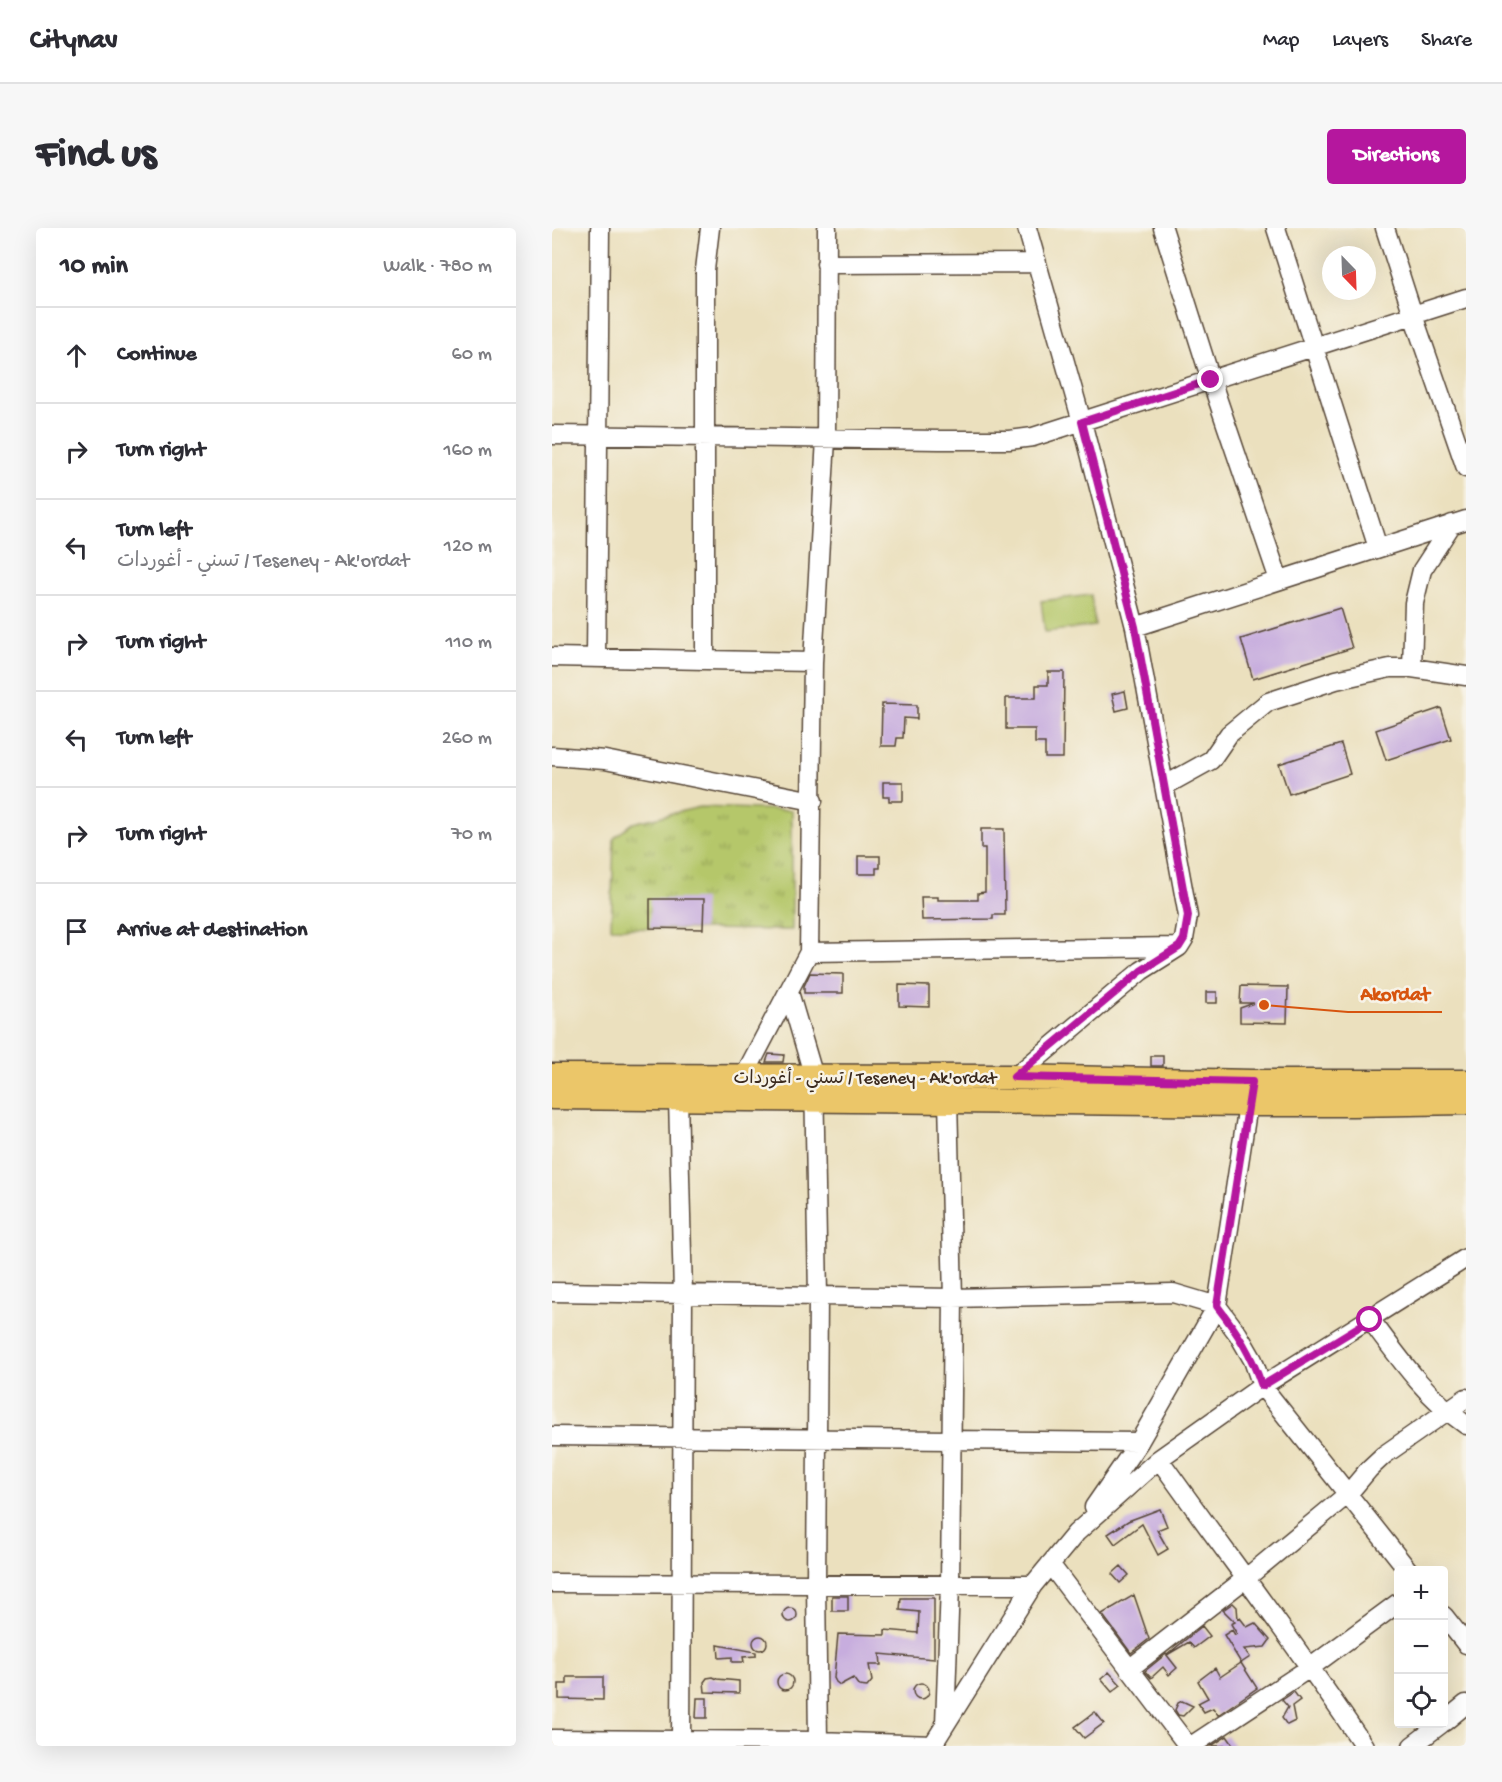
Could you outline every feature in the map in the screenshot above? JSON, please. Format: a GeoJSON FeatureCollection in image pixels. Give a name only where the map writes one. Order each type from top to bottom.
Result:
{"type":"FeatureCollection","features":[{"type":"Feature","properties":{"kind":"main road","name":"تسني - أغوردات / Teseney - Ak'ordat"},"geometry":{"type":"LineString","coordinates":[[552,1076],[743,1078],[814,1089],[1014,1077],[1250,1093],[1466,1082]]}},
{"type":"Feature","properties":{"kind":"main road"},"geometry":{"type":"LineString","coordinates":[[552,1097],[678,1098],[814,1089],[948,1100],[1250,1093],[1353,1104],[1466,1102]]}},
{"type":"Feature","properties":{"kind":"street"},"geometry":{"type":"LineString","coordinates":[[597,658],[600,228]]}},
{"type":"Feature","properties":{"kind":"street"},"geometry":{"type":"LineString","coordinates":[[705,660],[705,270],[710,228]]}},
{"type":"Feature","properties":{"kind":"street"},"geometry":{"type":"LineString","coordinates":[[743,1078],[810,952],[813,662],[826,439],[827,228]]}},
{"type":"Feature","properties":{"kind":"street"},"geometry":{"type":"LineString","coordinates":[[1014,1077],[1141,971],[1179,947],[1184,939],[1188,916],[1135,627],[1082,422],[1027,228]]}},
{"type":"Feature","properties":{"kind":"street"},"geometry":{"type":"LineString","coordinates":[[1163,228],[1211,380],[1279,580]]}},
{"type":"Feature","properties":{"kind":"street"},"geometry":{"type":"LineString","coordinates":[[1276,228],[1378,548]]}},
{"type":"Feature","properties":{"kind":"street"},"geometry":{"type":"LineString","coordinates":[[1385,228],[1466,468]]}},
{"type":"Feature","properties":{"kind":"street"},"geometry":{"type":"LineString","coordinates":[[826,264],[1037,263]]}},
{"type":"Feature","properties":{"kind":"street"},"geometry":{"type":"LineString","coordinates":[[552,435],[1009,440],[1033,437],[1466,298]]}},
{"type":"Feature","properties":{"kind":"street"},"geometry":{"type":"LineString","coordinates":[[1135,627],[1459,522]]}},
{"type":"Feature","properties":{"kind":"street"},"geometry":{"type":"LineString","coordinates":[[1412,668],[1414,603],[1422,570],[1459,522]]}},
{"type":"Feature","properties":{"kind":"street"},"geometry":{"type":"LineString","coordinates":[[552,657],[813,662]]}},
{"type":"Feature","properties":{"kind":"street"},"geometry":{"type":"LineString","coordinates":[[1164,786],[1211,760],[1229,734],[1268,702],[1336,680],[1390,668],[1412,668],[1466,676]]}},
{"type":"Feature","properties":{"kind":"street"},"geometry":{"type":"LineString","coordinates":[[552,756],[605,760],[813,801]]}},
{"type":"Feature","properties":{"kind":"street"},"geometry":{"type":"LineString","coordinates":[[810,952],[1179,947]]}},
{"type":"Feature","properties":{"kind":"street"},"geometry":{"type":"LineString","coordinates":[[789,992],[814,1089],[818,1296],[816,1585],[818,1741]]}},
{"type":"Feature","properties":{"kind":"street"},"geometry":{"type":"LineString","coordinates":[[552,1739],[681,1743],[818,1741],[932,1745],[1033,1585],[1076,1533],[1139,1442],[1217,1306],[1250,1093]]}},
{"type":"Feature","properties":{"kind":"street"},"geometry":{"type":"LineString","coordinates":[[678,1098],[683,1294],[681,1743]]}},
{"type":"Feature","properties":{"kind":"street"},"geometry":{"type":"LineString","coordinates":[[945,1726],[950,1586],[953,1298],[948,1100]]}},
{"type":"Feature","properties":{"kind":"street"},"geometry":{"type":"LineString","coordinates":[[1076,1533],[1158,1459],[1262,1386],[1466,1258]]}},
{"type":"Feature","properties":{"kind":"street"},"geometry":{"type":"LineString","coordinates":[[552,1292],[953,1298],[1173,1293],[1217,1306],[1238,1334],[1253,1360],[1262,1386],[1405,1566]]}},
{"type":"Feature","properties":{"kind":"street"},"geometry":{"type":"LineString","coordinates":[[1370,1320],[1411,1374],[1447,1412],[1466,1425]]}},
{"type":"Feature","properties":{"kind":"street"},"geometry":{"type":"LineString","coordinates":[[1129,1669],[1245,1579],[1347,1494],[1384,1455],[1466,1398]]}},
{"type":"Feature","properties":{"kind":"street"},"geometry":{"type":"LineString","coordinates":[[552,1436],[1139,1442]]}},
{"type":"Feature","properties":{"kind":"street"},"geometry":{"type":"LineString","coordinates":[[1158,1459],[1311,1667],[1364,1746]]}},
{"type":"Feature","properties":{"kind":"street"},"geometry":{"type":"LineString","coordinates":[[1050,1564],[1190,1746],[1311,1667],[1394,1607]]}},
{"type":"Feature","properties":{"kind":"street"},"geometry":{"type":"LineString","coordinates":[[552,1583],[1033,1585]]}},
{"type":"Feature","properties":{"kind":"street"},"geometry":{"type":"LineString","coordinates":[[1446,1620],[1466,1644]]}},
{"type":"Feature","properties":{"kind":"street"},"geometry":{"type":"LineString","coordinates":[[1448,1718],[1466,1704]]}},
{"type":"Feature","properties":{"kind":"street"},"geometry":{"type":"LineString","coordinates":[[1412,1746],[1435,1728]]}},
{"type":"Feature","properties":{"kind":"green space"},"geometry":{"type":"Polygon","coordinates":[[[1091,595],[1095,626],[1045,632],[1041,601],[1091,595]]]}},
{"type":"Feature","properties":{"kind":"green space"},"geometry":{"type":"Polygon","coordinates":[[[700,807],[792,810],[792,930],[611,928],[614,838],[633,823],[700,807]]]}},
{"type":"Feature","properties":{"kind":"building"},"geometry":{"type":"Polygon","coordinates":[[[1340,608],[1352,648],[1253,679],[1241,639],[1340,608]]]}},
{"type":"Feature","properties":{"kind":"building"},"geometry":{"type":"Polygon","coordinates":[[[1048,672],[1064,672],[1063,758],[1045,758],[1045,743],[1035,743],[1035,729],[1006,729],[1006,698],[1036,698],[1036,685],[1048,685],[1048,672]]]}},
{"type":"Feature","properties":{"kind":"building"},"geometry":{"type":"Polygon","coordinates":[[[1125,691],[1128,708],[1116,711],[1112,694],[1125,691]]]}},
{"type":"Feature","properties":{"kind":"building"},"geometry":{"type":"Polygon","coordinates":[[[882,704],[917,705],[917,719],[904,718],[903,738],[897,738],[896,746],[881,746],[882,704]]]}},
{"type":"Feature","properties":{"kind":"building"},"geometry":{"type":"Polygon","coordinates":[[[1441,708],[1451,739],[1386,760],[1376,730],[1441,708]]]}},
{"type":"Feature","properties":{"kind":"building"},"geometry":{"type":"Polygon","coordinates":[[[1341,744],[1350,774],[1289,794],[1279,764],[1341,744]]]}},
{"type":"Feature","properties":{"kind":"building"},"geometry":{"type":"Polygon","coordinates":[[[883,782],[903,782],[903,801],[889,801],[889,797],[883,797],[883,782]]]}},
{"type":"Feature","properties":{"kind":"building"},"geometry":{"type":"Polygon","coordinates":[[[981,829],[1004,829],[1005,915],[993,915],[993,919],[922,920],[921,897],[938,897],[938,900],[978,900],[978,893],[985,892],[985,848],[981,848],[981,829]]]}},
{"type":"Feature","properties":{"kind":"building"},"geometry":{"type":"Polygon","coordinates":[[[858,856],[880,856],[880,868],[876,868],[876,874],[858,874],[858,856]]]}},
{"type":"Feature","properties":{"kind":"building"},"geometry":{"type":"Polygon","coordinates":[[[650,899],[704,899],[703,929],[650,928],[650,899]]]}},
{"type":"Feature","properties":{"kind":"building"},"geometry":{"type":"Polygon","coordinates":[[[810,973],[843,974],[843,993],[804,993],[804,986],[810,973]]]}},
{"type":"Feature","properties":{"kind":"building"},"geometry":{"type":"Polygon","coordinates":[[[899,985],[929,986],[929,1007],[899,1006],[899,985]]]}},
{"type":"Feature","properties":{"kind":"building"},"geometry":{"type":"Polygon","coordinates":[[[1241,986],[1288,987],[1287,1023],[1240,1022],[1240,1008],[1254,1003],[1240,1003],[1241,986]]]}},
{"type":"Feature","properties":{"kind":"building"},"geometry":{"type":"Polygon","coordinates":[[[1206,992],[1217,992],[1217,1003],[1206,1003],[1206,992]]]}},
{"type":"Feature","properties":{"kind":"building"},"geometry":{"type":"Polygon","coordinates":[[[769,1054],[784,1055],[783,1062],[766,1062],[769,1054]]]}},
{"type":"Feature","properties":{"kind":"building"},"geometry":{"type":"Polygon","coordinates":[[[1151,1056],[1163,1056],[1163,1066],[1151,1066],[1151,1056]]]}},
{"type":"Feature","properties":{"kind":"building"},"geometry":{"type":"Polygon","coordinates":[[[1160,1509],[1167,1526],[1157,1530],[1168,1549],[1158,1555],[1142,1524],[1115,1544],[1108,1534],[1128,1521],[1160,1509]]]}},
{"type":"Feature","properties":{"kind":"building"},"geometry":{"type":"Polygon","coordinates":[[[1121,1566],[1129,1575],[1120,1583],[1112,1574],[1121,1566]]]}},
{"type":"Feature","properties":{"kind":"building"},"geometry":{"type":"Polygon","coordinates":[[[1134,1595],[1149,1639],[1131,1653],[1102,1614],[1134,1595]]]}},
{"type":"Feature","properties":{"kind":"building"},"geometry":{"type":"Polygon","coordinates":[[[832,1596],[848,1596],[848,1611],[832,1611],[832,1596]]]}},
{"type":"Feature","properties":{"kind":"building"},"geometry":{"type":"Polygon","coordinates":[[[901,1598],[934,1598],[934,1659],[880,1654],[881,1665],[869,1665],[872,1681],[867,1687],[859,1686],[853,1678],[840,1685],[834,1678],[838,1634],[885,1635],[885,1630],[918,1633],[919,1612],[900,1610],[901,1598]]]}},
{"type":"Feature","properties":{"kind":"building"},"geometry":{"type":"Polygon","coordinates":[[[1233,1603],[1237,1607],[1238,1619],[1240,1618],[1247,1627],[1255,1623],[1270,1640],[1265,1647],[1244,1649],[1250,1657],[1241,1663],[1224,1635],[1232,1630],[1235,1635],[1237,1634],[1231,1624],[1235,1622],[1223,1610],[1233,1603]]]}},
{"type":"Feature","properties":{"kind":"building"},"geometry":{"type":"Polygon","coordinates":[[[787,1608],[793,1608],[797,1615],[793,1622],[787,1622],[783,1618],[783,1612],[787,1608]]]}},
{"type":"Feature","properties":{"kind":"building"},"geometry":{"type":"Polygon","coordinates":[[[1202,1626],[1210,1636],[1194,1648],[1189,1642],[1167,1655],[1202,1626]]]}},
{"type":"Feature","properties":{"kind":"building"},"geometry":{"type":"Polygon","coordinates":[[[760,1636],[765,1638],[767,1643],[765,1648],[760,1650],[755,1648],[753,1643],[755,1638],[760,1636]]]}},
{"type":"Feature","properties":{"kind":"building"},"geometry":{"type":"Polygon","coordinates":[[[718,1645],[756,1652],[756,1656],[743,1657],[744,1662],[732,1662],[732,1657],[719,1658],[718,1645]]]}},
{"type":"Feature","properties":{"kind":"building"},"geometry":{"type":"Polygon","coordinates":[[[1166,1654],[1177,1668],[1169,1675],[1163,1667],[1151,1678],[1145,1671],[1166,1654]]]}},
{"type":"Feature","properties":{"kind":"building"},"geometry":{"type":"Polygon","coordinates":[[[1241,1663],[1257,1688],[1218,1715],[1213,1708],[1204,1712],[1198,1703],[1208,1698],[1198,1681],[1215,1668],[1220,1677],[1241,1663]]]}},
{"type":"Feature","properties":{"kind":"building"},"geometry":{"type":"Polygon","coordinates":[[[1109,1672],[1121,1685],[1112,1692],[1101,1679],[1109,1672]]]}},
{"type":"Feature","properties":{"kind":"building"},"geometry":{"type":"Polygon","coordinates":[[[785,1674],[791,1676],[793,1682],[791,1688],[785,1690],[779,1688],[777,1682],[779,1676],[785,1674]]]}},
{"type":"Feature","properties":{"kind":"building"},"geometry":{"type":"Polygon","coordinates":[[[567,1677],[603,1677],[603,1700],[559,1699],[559,1684],[567,1684],[567,1677]]]}},
{"type":"Feature","properties":{"kind":"building"},"geometry":{"type":"Polygon","coordinates":[[[707,1678],[739,1681],[739,1693],[705,1692],[704,1682],[707,1678]]]}},
{"type":"Feature","properties":{"kind":"building"},"geometry":{"type":"Polygon","coordinates":[[[921,1683],[929,1691],[921,1699],[913,1691],[921,1683]]]}},
{"type":"Feature","properties":{"kind":"building"},"geometry":{"type":"Polygon","coordinates":[[[1294,1692],[1300,1700],[1292,1706],[1295,1721],[1287,1725],[1282,1718],[1288,1707],[1282,1700],[1294,1692]]]}},
{"type":"Feature","properties":{"kind":"building"},"geometry":{"type":"Polygon","coordinates":[[[697,1698],[707,1698],[707,1718],[696,1718],[697,1698]]]}},
{"type":"Feature","properties":{"kind":"building"},"geometry":{"type":"Polygon","coordinates":[[[1182,1701],[1193,1706],[1183,1716],[1178,1715],[1175,1710],[1178,1703],[1182,1701]]]}},
{"type":"Feature","properties":{"kind":"building"},"geometry":{"type":"Polygon","coordinates":[[[1095,1712],[1104,1723],[1084,1738],[1075,1727],[1095,1712]]]}},
{"type":"Feature","properties":{"kind":"building"},"geometry":{"type":"Polygon","coordinates":[[[1227,1736],[1234,1746],[1211,1746],[1227,1736]]]}},
{"type":"Feature","properties":{"kind":"place","name":"Akordat"},"geometry":{"type":"Point","coordinates":[1264,1005]}},
{"type":"Feature","properties":{"kind":"route"},"geometry":{"type":"LineString","coordinates":[[1211,380],[1082,422],[1135,627],[1188,916],[1184,939],[1179,947],[1141,971],[1014,1077],[1252,1082],[1217,1306],[1238,1334],[1253,1360],[1262,1386],[1370,1320]]}}]}
